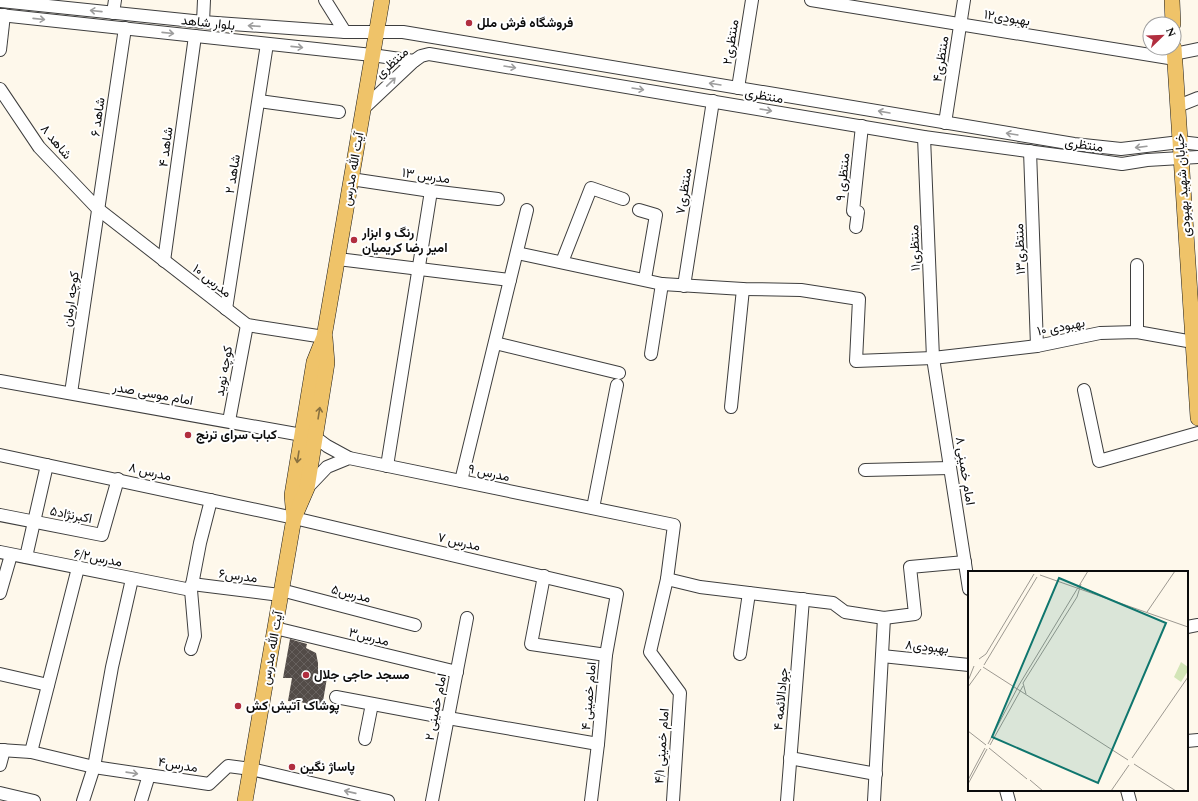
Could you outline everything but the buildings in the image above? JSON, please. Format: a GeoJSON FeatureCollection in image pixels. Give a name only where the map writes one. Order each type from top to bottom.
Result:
{"type":"FeatureCollection","features":[{"type":"Feature","properties":{"kind":"main road","name":"آیت الله مدرس"},"geometry":{"type":"LineString","coordinates":[[245,801],[294,518],[307,488],[314,362],[324,337],[382,0]]}},
{"type":"Feature","properties":{"kind":"main road"},"geometry":{"type":"LineString","coordinates":[[1172,0],[1173,16]]}},
{"type":"Feature","properties":{"kind":"main road","name":"خیابان شهید بهبودی"},"geometry":{"type":"LineString","coordinates":[[1174,56],[1181,158],[1192,248],[1198,418]]}},
{"type":"Feature","properties":{"kind":"main road","name":"آیت الله مدرس"},"geometry":{"type":"LineString","coordinates":[[294,518],[292,496],[309,436]]}},
{"type":"Feature","properties":{"kind":"street"},"geometry":{"type":"LineString","coordinates":[[113,13],[115,0]]}},
{"type":"Feature","properties":{"kind":"street"},"geometry":{"type":"LineString","coordinates":[[203,22],[204,0]]}},
{"type":"Feature","properties":{"kind":"street"},"geometry":{"type":"LineString","coordinates":[[325,0],[346,32]]}},
{"type":"Feature","properties":{"kind":"street","name":"منتظری۲"},"geometry":{"type":"LineString","coordinates":[[738,88],[752,0]]}},
{"type":"Feature","properties":{"kind":"street","name":"بهبودی۱۲"},"geometry":{"type":"LineString","coordinates":[[811,0],[960,24],[1142,50]]}},
{"type":"Feature","properties":{"kind":"street","name":"منتظری۴"},"geometry":{"type":"LineString","coordinates":[[945,122],[964,0]]}},
{"type":"Feature","properties":{"kind":"street","name":"بلوار شاهد"},"geometry":{"type":"LineString","coordinates":[[0,1],[203,22],[346,32],[376,32]]}},
{"type":"Feature","properties":{"kind":"street"},"geometry":{"type":"LineString","coordinates":[[0,50],[2,15]]}},
{"type":"Feature","properties":{"kind":"street","name":"بلوار شاهد"},"geometry":{"type":"LineString","coordinates":[[2,15],[414,61]]}},
{"type":"Feature","properties":{"kind":"street","name":"شاهد ۶"},"geometry":{"type":"LineString","coordinates":[[98,209],[125,28]]}},
{"type":"Feature","properties":{"kind":"street","name":"منتظری"},"geometry":{"type":"LineString","coordinates":[[376,32],[403,32],[1074,144],[1121,149],[1180,142],[1198,144]]}},
{"type":"Feature","properties":{"kind":"street","name":"شاهد ۴"},"geometry":{"type":"LineString","coordinates":[[164,261],[195,36]]}},
{"type":"Feature","properties":{"kind":"street","name":"شاهد ۲"},"geometry":{"type":"LineString","coordinates":[[226,309],[267,44]]}},
{"type":"Feature","properties":{"kind":"street"},"geometry":{"type":"LineString","coordinates":[[483,63],[486,46]]}},
{"type":"Feature","properties":{"kind":"street"},"geometry":{"type":"LineString","coordinates":[[1182,52],[1198,49]]}},
{"type":"Feature","properties":{"kind":"street","name":"منتظری"},"geometry":{"type":"LineString","coordinates":[[363,109],[414,61],[421,56],[429,54],[924,137],[1122,164],[1181,158],[1198,158]]}},
{"type":"Feature","properties":{"kind":"street","name":"شاهد ۸"},"geometry":{"type":"LineString","coordinates":[[0,89],[39,147],[98,209]]}},
{"type":"Feature","properties":{"kind":"street"},"geometry":{"type":"LineString","coordinates":[[1178,106],[1198,98]]}},
{"type":"Feature","properties":{"kind":"street"},"geometry":{"type":"LineString","coordinates":[[258,101],[339,112]]}},
{"type":"Feature","properties":{"kind":"street","name":"منتظری۷"},"geometry":{"type":"LineString","coordinates":[[684,286],[712,101]]}},
{"type":"Feature","properties":{"kind":"street","name":"منتظری ۹"},"geometry":{"type":"LineString","coordinates":[[856,227],[858,212],[853,211],[862,126]]}},
{"type":"Feature","properties":{"kind":"street","name":"منتظری۱۱"},"geometry":{"type":"LineString","coordinates":[[924,137],[933,358]]}},
{"type":"Feature","properties":{"kind":"street"},"geometry":{"type":"LineString","coordinates":[[1072,157],[1074,144]]}},
{"type":"Feature","properties":{"kind":"street","name":"منتظری۱۳"},"geometry":{"type":"LineString","coordinates":[[1030,151],[1037,346]]}},
{"type":"Feature","properties":{"kind":"street","name":"مدرس ۱۳"},"geometry":{"type":"LineString","coordinates":[[351,179],[431,191],[498,198]]}},
{"type":"Feature","properties":{"kind":"street"},"geometry":{"type":"LineString","coordinates":[[562,262],[591,188],[623,199]]}},
{"type":"Feature","properties":{"kind":"street"},"geometry":{"type":"LineString","coordinates":[[387,466],[431,191]]}},
{"type":"Feature","properties":{"kind":"street","name":"مدرس ۱۰"},"geometry":{"type":"LineString","coordinates":[[98,209],[247,326]]}},
{"type":"Feature","properties":{"kind":"street","name":"کوچه ارمان"},"geometry":{"type":"LineString","coordinates":[[71,393],[98,209]]}},
{"type":"Feature","properties":{"kind":"street"},"geometry":{"type":"LineString","coordinates":[[461,481],[527,210]]}},
{"type":"Feature","properties":{"kind":"street"},"geometry":{"type":"LineString","coordinates":[[639,210],[656,215],[645,279]]}},
{"type":"Feature","properties":{"kind":"street"},"geometry":{"type":"LineString","coordinates":[[517,253],[645,279],[662,284],[743,289],[731,407]]}},
{"type":"Feature","properties":{"kind":"street"},"geometry":{"type":"LineString","coordinates":[[338,259],[510,280]]}},
{"type":"Feature","properties":{"kind":"street"},"geometry":{"type":"LineString","coordinates":[[1136,265],[1137,332]]}},
{"type":"Feature","properties":{"kind":"street"},"geometry":{"type":"LineString","coordinates":[[652,354],[662,284]]}},
{"type":"Feature","properties":{"kind":"street","name":"بهبودی ۱۰"},"geometry":{"type":"LineString","coordinates":[[743,289],[801,290],[859,299],[856,361],[933,358],[1037,346],[1100,333],[1137,332],[1195,352]]}},
{"type":"Feature","properties":{"kind":"street"},"geometry":{"type":"LineString","coordinates":[[247,326],[324,337]]}},
{"type":"Feature","properties":{"kind":"street","name":"کوچه نوید"},"geometry":{"type":"LineString","coordinates":[[229,421],[247,326]]}},
{"type":"Feature","properties":{"kind":"street"},"geometry":{"type":"LineString","coordinates":[[495,343],[618,379],[593,508]]}},
{"type":"Feature","properties":{"kind":"street","name":"امام خمینی ۸"},"geometry":{"type":"LineString","coordinates":[[933,358],[968,582]]}},
{"type":"Feature","properties":{"kind":"street","name":"امام موسی صدر"},"geometry":{"type":"LineString","coordinates":[[0,380],[309,436]]}},
{"type":"Feature","properties":{"kind":"street"},"geometry":{"type":"LineString","coordinates":[[1084,390],[1099,461],[1198,433]]}},
{"type":"Feature","properties":{"kind":"street","name":"مدرس ۹"},"geometry":{"type":"LineString","coordinates":[[309,436],[349,458],[674,525],[667,579]]}},
{"type":"Feature","properties":{"kind":"street","name":"مدرس ۸"},"geometry":{"type":"LineString","coordinates":[[0,455],[118,479],[294,518]]}},
{"type":"Feature","properties":{"kind":"street"},"geometry":{"type":"LineString","coordinates":[[307,488],[327,467],[349,458]]}},
{"type":"Feature","properties":{"kind":"street"},"geometry":{"type":"LineString","coordinates":[[26,557],[47,464]]}},
{"type":"Feature","properties":{"kind":"street"},"geometry":{"type":"LineString","coordinates":[[865,470],[950,468]]}},
{"type":"Feature","properties":{"kind":"street","name":"اکبرنژاد۵"},"geometry":{"type":"LineString","coordinates":[[0,515],[102,536],[118,479]]}},
{"type":"Feature","properties":{"kind":"street"},"geometry":{"type":"LineString","coordinates":[[191,649],[195,636],[192,587],[200,543],[211,500]]}},
{"type":"Feature","properties":{"kind":"street","name":"مدرس ۷"},"geometry":{"type":"LineString","coordinates":[[294,518],[618,594]]}},
{"type":"Feature","properties":{"kind":"street"},"geometry":{"type":"LineString","coordinates":[[0,593],[6,554]]}},
{"type":"Feature","properties":{"kind":"street","name":"مدرس۶/۲"},"geometry":{"type":"LineString","coordinates":[[6,554],[132,579],[192,587]]}},
{"type":"Feature","properties":{"kind":"street"},"geometry":{"type":"LineString","coordinates":[[667,579],[700,587],[833,603],[844,612],[884,618],[915,614],[910,567],[965,562]]}},
{"type":"Feature","properties":{"kind":"street"},"geometry":{"type":"LineString","coordinates":[[31,752],[78,568]]}},
{"type":"Feature","properties":{"kind":"street"},"geometry":{"type":"LineString","coordinates":[[544,576],[531,644],[606,655]]}},
{"type":"Feature","properties":{"kind":"street"},"geometry":{"type":"LineString","coordinates":[[83,801],[94,767],[112,667],[132,579]]}},
{"type":"Feature","properties":{"kind":"street","name":"امام خمینی ۴/۱"},"geometry":{"type":"LineString","coordinates":[[667,579],[650,652],[680,694],[673,801]]}},
{"type":"Feature","properties":{"kind":"street","name":"مدرس۶"},"geometry":{"type":"LineString","coordinates":[[192,587],[281,593]]}},
{"type":"Feature","properties":{"kind":"street","name":"مدرس۵"},"geometry":{"type":"LineString","coordinates":[[281,593],[415,625]]}},
{"type":"Feature","properties":{"kind":"street"},"geometry":{"type":"LineString","coordinates":[[740,654],[749,593]]}},
{"type":"Feature","properties":{"kind":"street","name":"امام خمینی ۴"},"geometry":{"type":"LineString","coordinates":[[591,801],[606,655],[618,594]]}},
{"type":"Feature","properties":{"kind":"street","name":"جوادالائمه ۴"},"geometry":{"type":"LineString","coordinates":[[786,801],[803,599]]}},
{"type":"Feature","properties":{"kind":"street","name":"امام خمینی ۲"},"geometry":{"type":"LineString","coordinates":[[432,801],[467,618]]}},
{"type":"Feature","properties":{"kind":"street"},"geometry":{"type":"LineString","coordinates":[[874,801],[884,618]]}},
{"type":"Feature","properties":{"kind":"street"},"geometry":{"type":"LineString","coordinates":[[1188,627],[1198,625]]}},
{"type":"Feature","properties":{"kind":"street","name":"مدرس۳"},"geometry":{"type":"LineString","coordinates":[[275,628],[457,672]]}},
{"type":"Feature","properties":{"kind":"street","name":"بهبودی۸"},"geometry":{"type":"LineString","coordinates":[[882,656],[968,665]]}},
{"type":"Feature","properties":{"kind":"street"},"geometry":{"type":"LineString","coordinates":[[0,674],[48,685]]}},
{"type":"Feature","properties":{"kind":"street"},"geometry":{"type":"LineString","coordinates":[[336,697],[598,744]]}},
{"type":"Feature","properties":{"kind":"street"},"geometry":{"type":"LineString","coordinates":[[366,739],[372,704]]}},
{"type":"Feature","properties":{"kind":"street"},"geometry":{"type":"LineString","coordinates":[[1188,741],[1198,740]]}},
{"type":"Feature","properties":{"kind":"street"},"geometry":{"type":"LineString","coordinates":[[0,765],[2,750]]}},
{"type":"Feature","properties":{"kind":"street","name":"مدرس۴"},"geometry":{"type":"LineString","coordinates":[[2,750],[31,752],[94,767],[209,784],[228,766],[251,769]]}},
{"type":"Feature","properties":{"kind":"street"},"geometry":{"type":"LineString","coordinates":[[790,758],[876,774]]}},
{"type":"Feature","properties":{"kind":"street"},"geometry":{"type":"LineString","coordinates":[[251,769],[388,801]]}},
{"type":"Feature","properties":{"kind":"street"},"geometry":{"type":"LineString","coordinates":[[142,801],[148,775]]}},
{"type":"Feature","properties":{"kind":"street"},"geometry":{"type":"LineString","coordinates":[[1006,791],[1009,801]]}},
{"type":"Feature","properties":{"kind":"street"},"geometry":{"type":"LineString","coordinates":[[1127,791],[1130,801]]}},
{"type":"Feature","properties":{"kind":"street"},"geometry":{"type":"LineString","coordinates":[[0,793],[34,801]]}},
{"type":"Feature","properties":{"kind":"place","name":"فروشگاه فرش ملل"},"geometry":{"type":"Point","coordinates":[469,23]}},
{"type":"Feature","properties":{"kind":"place","name":"رنگ و ابزار امیر رضا کریمیان"},"geometry":{"type":"Point","coordinates":[354,240]}},
{"type":"Feature","properties":{"kind":"place","name":"کباب سرای ترنج"},"geometry":{"type":"Point","coordinates":[188,435]}},
{"type":"Feature","properties":{"kind":"place","name":"مسجد حاجی جلال"},"geometry":{"type":"Point","coordinates":[306,675]}},
{"type":"Feature","properties":{"kind":"place","name":"پوشاک آتیش کش"},"geometry":{"type":"Point","coordinates":[238,706]}},
{"type":"Feature","properties":{"kind":"place","name":"پاساژ نگین"},"geometry":{"type":"Point","coordinates":[292,767]}}]}
